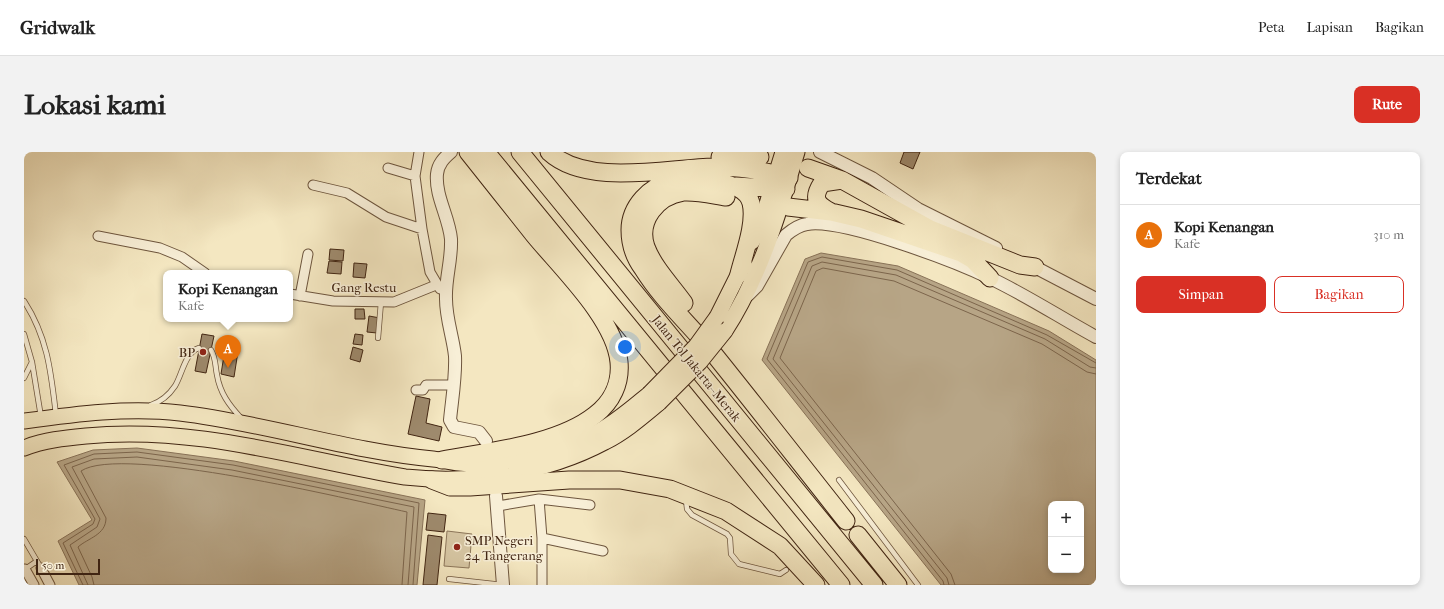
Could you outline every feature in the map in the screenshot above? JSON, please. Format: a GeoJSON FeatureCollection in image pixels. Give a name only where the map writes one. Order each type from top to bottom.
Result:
{"type":"FeatureCollection","features":[{"type":"Feature","properties":{"kind":"highway"},"geometry":{"type":"LineString","coordinates":[[442,460],[520,445],[567,431],[595,415],[607,404],[619,380],[619,362],[611,333],[584,294],[534,235],[468,152]]}},
{"type":"Feature","properties":{"kind":"highway"},"geometry":{"type":"LineString","coordinates":[[480,152],[534,235]]}},
{"type":"Feature","properties":{"kind":"highway","name":"Jalan Tol Jakarta–Merak"},"geometry":{"type":"LineString","coordinates":[[486,152],[840,585]]}},
{"type":"Feature","properties":{"kind":"highway","name":"Jalan Tol Jakarta–Merak"},"geometry":{"type":"LineString","coordinates":[[520,152],[874,585]]}},
{"type":"Feature","properties":{"kind":"highway"},"geometry":{"type":"LineString","coordinates":[[549,152],[572,166],[586,170],[619,174],[714,167],[741,168],[781,183]]}},
{"type":"Feature","properties":{"kind":"highway"},"geometry":{"type":"LineString","coordinates":[[600,171],[618,164],[738,156],[760,157]]}},
{"type":"Feature","properties":{"kind":"highway"},"geometry":{"type":"LineString","coordinates":[[808,168],[842,180],[930,229],[1020,265],[1035,267]]}},
{"type":"Feature","properties":{"kind":"highway"},"geometry":{"type":"LineString","coordinates":[[831,212],[821,207],[816,201],[816,191],[822,183],[842,180]]}},
{"type":"Feature","properties":{"kind":"highway"},"geometry":{"type":"LineString","coordinates":[[731,192],[781,183]]}},
{"type":"Feature","properties":{"kind":"highway"},"geometry":{"type":"LineString","coordinates":[[739,274],[750,228],[752,210],[747,194],[731,192],[685,192],[665,198],[652,210],[646,219],[644,236],[650,255],[765,420],[846,521]]}},
{"type":"Feature","properties":{"kind":"highway"},"geometry":{"type":"LineString","coordinates":[[788,207],[831,212],[874,222],[961,253],[973,260],[990,278]]}},
{"type":"Feature","properties":{"kind":"highway"},"geometry":{"type":"LineString","coordinates":[[432,480],[450,487],[568,480],[620,480],[643,483],[686,494],[726,511],[780,546],[816,585]]}},
{"type":"Feature","properties":{"kind":"highway"},"geometry":{"type":"LineString","coordinates":[[858,535],[898,585]]}},
{"type":"Feature","properties":{"kind":"main road"},"geometry":{"type":"LineString","coordinates":[[24,421],[57,416],[138,410],[179,413],[246,424],[380,452],[484,464],[560,448],[595,434],[623,415],[654,399],[700,362],[725,331],[744,299],[759,266],[781,183],[783,152]]}},
{"type":"Feature","properties":{"kind":"main road"},"geometry":{"type":"LineString","coordinates":[[24,448],[59,439],[112,434],[179,435],[221,441],[377,472],[432,480],[499,475],[560,462],[606,442],[631,426],[696,346],[717,317],[797,152]]}},
{"type":"Feature","properties":{"kind":"street"},"geometry":{"type":"LineString","coordinates":[[419,152],[415,176],[422,229],[430,272],[436,285],[446,293]]}},
{"type":"Feature","properties":{"kind":"street"},"geometry":{"type":"LineString","coordinates":[[820,152],[872,178],[918,209],[1096,299]]}},
{"type":"Feature","properties":{"kind":"street"},"geometry":{"type":"LineString","coordinates":[[450,153],[438,167],[437,175],[439,194],[449,225],[451,240],[450,267],[446,293],[447,317],[454,355],[450,420],[452,426],[457,429],[479,432],[486,442]]}},
{"type":"Feature","properties":{"kind":"street"},"geometry":{"type":"LineString","coordinates":[[388,168],[415,176]]}},
{"type":"Feature","properties":{"kind":"street"},"geometry":{"type":"LineString","coordinates":[[313,185],[347,193],[386,217],[422,229]]}},
{"type":"Feature","properties":{"kind":"street"},"geometry":{"type":"LineString","coordinates":[[744,299],[757,286],[786,235],[799,226],[811,224],[841,227],[869,234],[942,258],[990,278],[1096,337]]}},
{"type":"Feature","properties":{"kind":"street"},"geometry":{"type":"LineString","coordinates":[[98,236],[160,248],[182,257],[201,270]]}},
{"type":"Feature","properties":{"kind":"street"},"geometry":{"type":"LineString","coordinates":[[300,296],[308,254]]}},
{"type":"Feature","properties":{"kind":"street","name":"Gang Restu"},"geometry":{"type":"LineString","coordinates":[[293,295],[333,301],[399,301],[436,285]]}},
{"type":"Feature","properties":{"kind":"street"},"geometry":{"type":"LineString","coordinates":[[416,390],[423,390],[426,385],[453,385]]}},
{"type":"Feature","properties":{"kind":"street"},"geometry":{"type":"LineString","coordinates":[[539,499],[542,538],[542,585]]}},
{"type":"Feature","properties":{"kind":"street"},"geometry":{"type":"LineString","coordinates":[[503,585],[497,501],[539,499],[590,505]]}},
{"type":"Feature","properties":{"kind":"street"},"geometry":{"type":"LineString","coordinates":[[542,538],[603,550]]}},
{"type":"Feature","properties":{"kind":"street"},"geometry":{"type":"LineString","coordinates":[[39,564],[50,585]]}},
{"type":"Feature","properties":{"kind":"street"},"geometry":{"type":"LineString","coordinates":[[24,568],[34,585]]}},
{"type":"Feature","properties":{"kind":"lane"},"geometry":{"type":"LineString","coordinates":[[24,301],[35,318],[44,341],[50,362],[57,416]]}},
{"type":"Feature","properties":{"kind":"lane"},"geometry":{"type":"LineString","coordinates":[[378,338],[381,302]]}},
{"type":"Feature","properties":{"kind":"lane"},"geometry":{"type":"LineString","coordinates":[[24,334],[32,362],[42,418]]}},
{"type":"Feature","properties":{"kind":"lane"},"geometry":{"type":"LineString","coordinates":[[138,410],[155,404],[175,387],[191,353],[199,348]]}},
{"type":"Feature","properties":{"kind":"lane"},"geometry":{"type":"LineString","coordinates":[[211,350],[214,355],[216,373],[223,395],[229,405],[246,424]]}},
{"type":"Feature","properties":{"kind":"lane"},"geometry":{"type":"LineString","coordinates":[[24,378],[32,362]]}},
{"type":"Feature","properties":{"kind":"lane"},"geometry":{"type":"LineString","coordinates":[[839,480],[918,585]]}},
{"type":"Feature","properties":{"kind":"lane"},"geometry":{"type":"LineString","coordinates":[[686,494],[687,509],[692,516],[727,534],[730,538],[731,554],[739,564],[780,574],[786,570]]}},
{"type":"Feature","properties":{"kind":"lane"},"geometry":{"type":"LineString","coordinates":[[24,539],[39,564],[24,568]]}},
{"type":"Feature","properties":{"kind":"lane"},"geometry":{"type":"LineString","coordinates":[[449,579],[503,585]]}},
{"type":"Feature","properties":{"kind":"shaded area"},"geometry":{"type":"Polygon","coordinates":[[[447,531],[472,534],[469,568],[444,566],[447,531]]]}},
{"type":"Feature","properties":{"kind":"water"},"geometry":{"type":"Polygon","coordinates":[[[821,253],[898,266],[1049,331],[1096,360],[1096,585],[941,585],[762,360],[805,259],[821,253]]]}},
{"type":"Feature","properties":{"kind":"water"},"geometry":{"type":"Polygon","coordinates":[[[137,448],[234,461],[425,500],[417,585],[79,585],[58,541],[92,520],[57,462],[93,450],[137,448]]]}},
{"type":"Feature","properties":{"kind":"building"},"geometry":{"type":"Polygon","coordinates":[[[904,152],[920,152],[913,169],[900,163],[904,152]]]}},
{"type":"Feature","properties":{"kind":"building"},"geometry":{"type":"Polygon","coordinates":[[[330,249],[344,250],[343,261],[329,260],[330,249]]]}},
{"type":"Feature","properties":{"kind":"building"},"geometry":{"type":"Polygon","coordinates":[[[329,261],[342,262],[341,274],[327,273],[329,261]]]}},
{"type":"Feature","properties":{"kind":"building"},"geometry":{"type":"Polygon","coordinates":[[[354,263],[367,264],[365,278],[353,277],[354,263]]]}},
{"type":"Feature","properties":{"kind":"building"},"geometry":{"type":"Polygon","coordinates":[[[355,309],[364,309],[365,319],[355,319],[355,309]]]}},
{"type":"Feature","properties":{"kind":"building"},"geometry":{"type":"Polygon","coordinates":[[[369,316],[380,318],[377,333],[367,332],[369,316]]]}},
{"type":"Feature","properties":{"kind":"building"},"geometry":{"type":"Polygon","coordinates":[[[202,334],[214,336],[206,373],[195,371],[202,334]]]}},
{"type":"Feature","properties":{"kind":"building"},"geometry":{"type":"Polygon","coordinates":[[[355,334],[363,335],[362,345],[353,344],[355,334]]]}},
{"type":"Feature","properties":{"kind":"building"},"geometry":{"type":"Polygon","coordinates":[[[226,343],[239,345],[234,377],[221,374],[226,343]]]}},
{"type":"Feature","properties":{"kind":"building"},"geometry":{"type":"Polygon","coordinates":[[[353,347],[363,350],[360,362],[350,359],[353,347]]]}},
{"type":"Feature","properties":{"kind":"building"},"geometry":{"type":"Polygon","coordinates":[[[416,396],[430,399],[426,423],[442,427],[439,441],[408,434],[416,396]]]}},
{"type":"Feature","properties":{"kind":"building"},"geometry":{"type":"Polygon","coordinates":[[[428,513],[446,515],[444,532],[426,530],[428,513]]]}},
{"type":"Feature","properties":{"kind":"building"},"geometry":{"type":"Polygon","coordinates":[[[428,535],[442,537],[437,585],[423,585],[428,535]]]}},
{"type":"Feature","properties":{"kind":"place","name":"BP"},"geometry":{"type":"Point","coordinates":[203,352]}},
{"type":"Feature","properties":{"kind":"place","name":"Kopi Kenangan"},"geometry":{"type":"Point","coordinates":[228,368]}},
{"type":"Feature","properties":{"kind":"place","name":"SMP Negeri 24 Tangerang"},"geometry":{"type":"Point","coordinates":[457,547]}}]}
